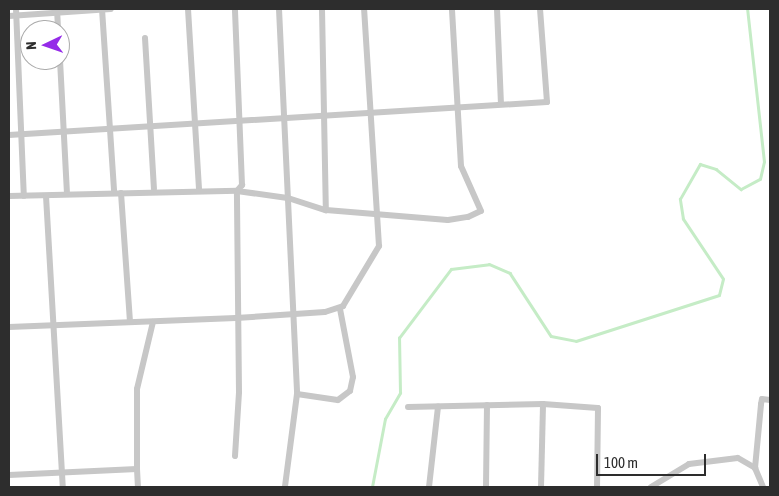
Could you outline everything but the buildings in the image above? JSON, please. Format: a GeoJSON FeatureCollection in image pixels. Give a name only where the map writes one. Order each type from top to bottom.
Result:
{"type":"FeatureCollection","features":[{"type":"Feature","properties":{"kind":"street"},"geometry":{"type":"LineString","coordinates":[[102,9],[114,192]]}},
{"type":"Feature","properties":{"kind":"street"},"geometry":{"type":"LineString","coordinates":[[24,196],[13,13],[111,9]]}},
{"type":"Feature","properties":{"kind":"street"},"geometry":{"type":"LineString","coordinates":[[188,9],[197,126],[199,189]]}},
{"type":"Feature","properties":{"kind":"street"},"geometry":{"type":"LineString","coordinates":[[235,9],[242,185],[237,190],[236,318],[239,392],[235,456]]}},
{"type":"Feature","properties":{"kind":"street"},"geometry":{"type":"LineString","coordinates":[[279,9],[297,394],[285,487]]}},
{"type":"Feature","properties":{"kind":"street"},"geometry":{"type":"LineString","coordinates":[[322,9],[326,210]]}},
{"type":"Feature","properties":{"kind":"street"},"geometry":{"type":"LineString","coordinates":[[297,394],[338,400],[350,391],[353,377],[340,309],[379,252],[364,9]]}},
{"type":"Feature","properties":{"kind":"street"},"geometry":{"type":"LineString","coordinates":[[9,196],[121,193],[154,189],[237,190],[288,198],[326,210],[378,212],[448,220],[481,211],[461,166],[460,105],[452,9]]}},
{"type":"Feature","properties":{"kind":"street"},"geometry":{"type":"LineString","coordinates":[[497,9],[501,104]]}},
{"type":"Feature","properties":{"kind":"street"},"geometry":{"type":"LineString","coordinates":[[9,135],[64,130],[149,129],[238,122],[283,121],[460,105],[547,102],[540,9]]}},
{"type":"Feature","properties":{"kind":"street"},"geometry":{"type":"LineString","coordinates":[[145,38],[154,189]]}},
{"type":"Feature","properties":{"kind":"street"},"geometry":{"type":"LineString","coordinates":[[61,70],[67,194]]}},
{"type":"Feature","properties":{"kind":"street"},"geometry":{"type":"LineString","coordinates":[[121,193],[130,321]]}},
{"type":"Feature","properties":{"kind":"street"},"geometry":{"type":"LineString","coordinates":[[46,196],[63,487]]}},
{"type":"Feature","properties":{"kind":"street"},"geometry":{"type":"LineString","coordinates":[[9,327],[236,318],[340,309]]}},
{"type":"Feature","properties":{"kind":"street"},"geometry":{"type":"LineString","coordinates":[[138,487],[137,389],[153,322]]}},
{"type":"Feature","properties":{"kind":"street"},"geometry":{"type":"LineString","coordinates":[[763,487],[755,468],[761,404],[762,400],[770,400]]}},
{"type":"Feature","properties":{"kind":"street"},"geometry":{"type":"LineString","coordinates":[[541,487],[543,404]]}},
{"type":"Feature","properties":{"kind":"street"},"geometry":{"type":"LineString","coordinates":[[408,407],[543,404],[598,408],[597,487]]}},
{"type":"Feature","properties":{"kind":"street"},"geometry":{"type":"LineString","coordinates":[[486,487],[488,406]]}},
{"type":"Feature","properties":{"kind":"street"},"geometry":{"type":"LineString","coordinates":[[429,487],[438,407]]}},
{"type":"Feature","properties":{"kind":"street"},"geometry":{"type":"LineString","coordinates":[[651,487],[690,464],[713,459],[738,458],[755,468]]}},
{"type":"Feature","properties":{"kind":"street"},"geometry":{"type":"LineString","coordinates":[[9,475],[137,469]]}},
{"type":"Feature","properties":{"kind":"waterway"},"geometry":{"type":"LineString","coordinates":[[372,487],[385,419],[400,393],[399,338],[451,269],[489,264],[510,273],[551,336],[576,341],[719,295],[723,279],[683,219],[680,199],[700,164],[716,169],[741,189],[760,179],[764,162],[747,9]]}}]}
